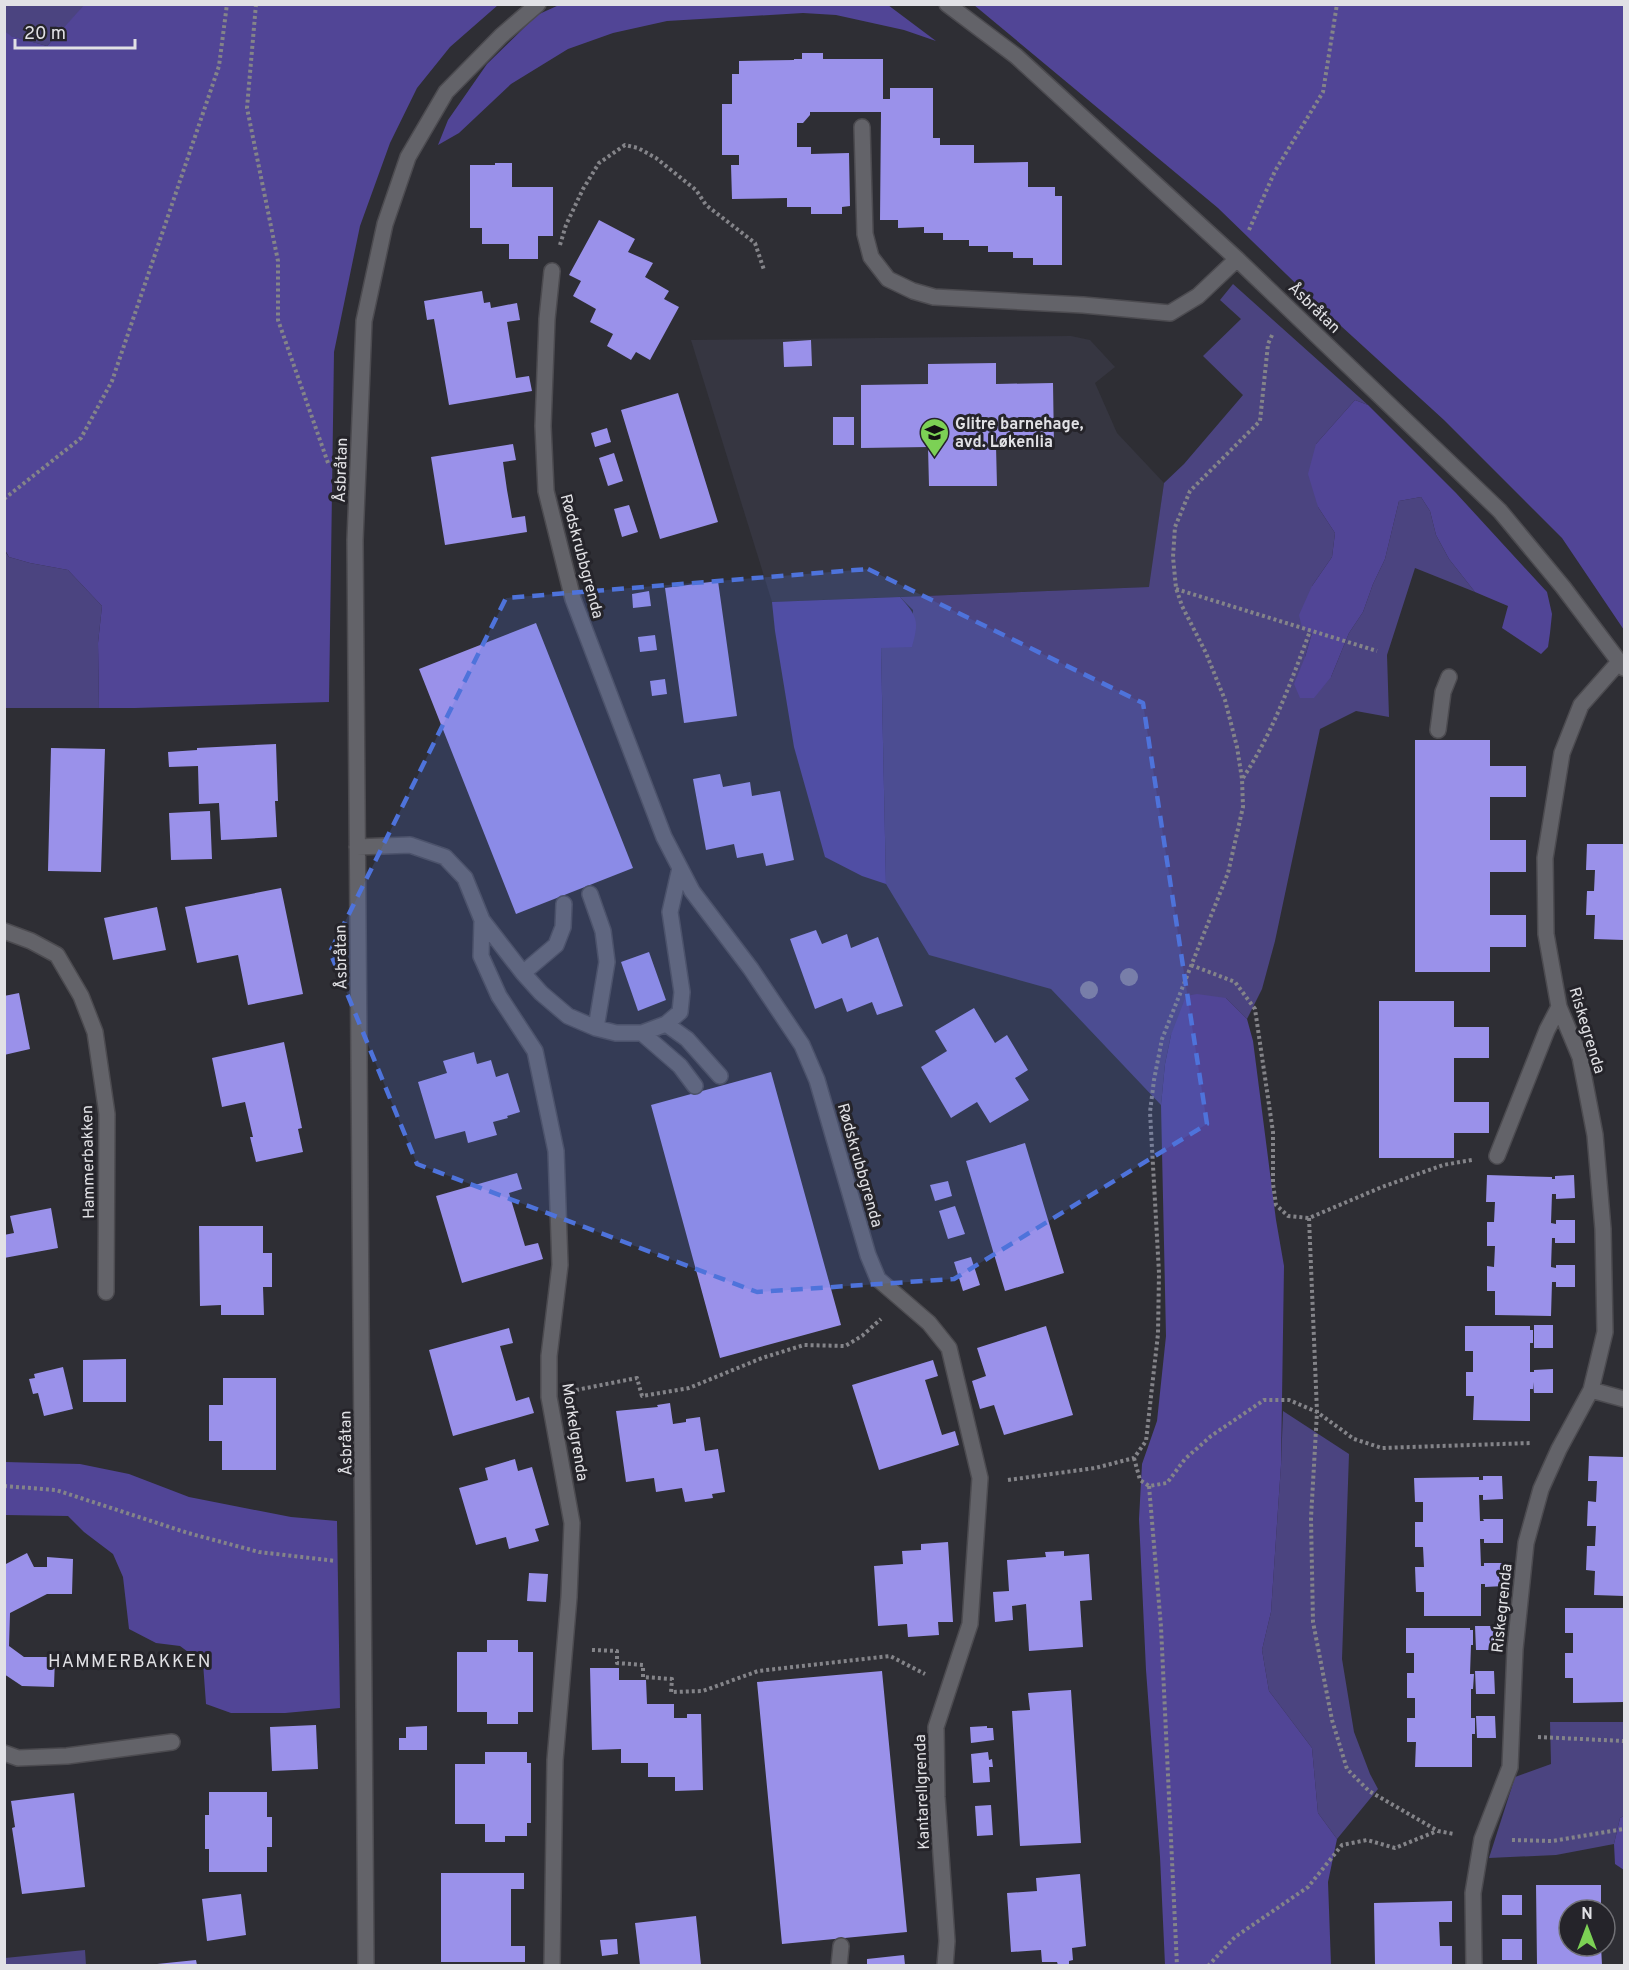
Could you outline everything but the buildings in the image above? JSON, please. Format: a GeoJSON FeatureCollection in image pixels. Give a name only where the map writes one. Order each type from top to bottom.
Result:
{"type":"FeatureCollection","features":[{"type":"Feature","properties":{"kind":"street","name":"Åsbråtan"},"geometry":{"type":"LineString","coordinates":[[366,1965],[355,540],[364,321],[385,224],[408,157],[446,92],[501,36],[538,4]]}},
{"type":"Feature","properties":{"kind":"street","name":"Åsbråtan"},"geometry":{"type":"LineString","coordinates":[[947,4],[1016,56],[1290,308],[1500,511],[1563,587],[1622,666]]}},
{"type":"Feature","properties":{"kind":"street"},"geometry":{"type":"LineString","coordinates":[[862,126],[865,234],[871,256],[888,279],[913,291],[934,297],[1083,305],[1170,314],[1198,296],[1237,259]]}},
{"type":"Feature","properties":{"kind":"street","name":"Rødskrubbgrenda"},"geometry":{"type":"LineString","coordinates":[[552,271],[547,319],[543,426],[546,491],[573,599],[664,837],[692,891],[751,969],[802,1045],[817,1080],[868,1255],[878,1279],[929,1323],[949,1348],[980,1478]]}},
{"type":"Feature","properties":{"kind":"street","name":"Riskegrenda"},"geometry":{"type":"LineString","coordinates":[[1474,1965],[1473,1893],[1482,1839],[1510,1767],[1515,1649],[1526,1543],[1541,1489],[1559,1449],[1591,1390],[1605,1332],[1603,1229],[1595,1135],[1581,1058],[1559,1007],[1546,934],[1545,858],[1562,753],[1581,705],[1622,666]]}},
{"type":"Feature","properties":{"kind":"street"},"geometry":{"type":"LineString","coordinates":[[1438,730],[1443,692],[1449,677]]}},
{"type":"Feature","properties":{"kind":"street"},"geometry":{"type":"LineString","coordinates":[[357,847],[410,845],[445,857],[465,879],[482,920],[541,993],[568,1016],[596,1028],[616,1033],[642,1033],[666,1024],[680,1012],[682,992],[670,912],[680,868]]}},
{"type":"Feature","properties":{"kind":"street"},"geometry":{"type":"LineString","coordinates":[[590,894],[603,932],[607,962],[596,1028]]}},
{"type":"Feature","properties":{"kind":"street"},"geometry":{"type":"LineString","coordinates":[[523,973],[556,945],[563,927],[564,904]]}},
{"type":"Feature","properties":{"kind":"street","name":"Morkelgrenda"},"geometry":{"type":"LineString","coordinates":[[482,920],[482,956],[499,996],[535,1051],[556,1151],[560,1264],[549,1356],[549,1397],[572,1523],[565,1649],[555,1760],[552,1965]]}},
{"type":"Feature","properties":{"kind":"street","name":"Hammerbakken"},"geometry":{"type":"LineString","coordinates":[[4,931],[31,941],[57,955],[81,996],[95,1032],[107,1114],[106,1292]]}},
{"type":"Feature","properties":{"kind":"street"},"geometry":{"type":"LineString","coordinates":[[1497,1156],[1547,1030],[1559,1007]]}},
{"type":"Feature","properties":{"kind":"street"},"geometry":{"type":"LineString","coordinates":[[666,1024],[687,1039],[720,1076]]}},
{"type":"Feature","properties":{"kind":"street"},"geometry":{"type":"LineString","coordinates":[[642,1033],[680,1066],[695,1086]]}},
{"type":"Feature","properties":{"kind":"street"},"geometry":{"type":"LineString","coordinates":[[1591,1390],[1624,1399]]}},
{"type":"Feature","properties":{"kind":"street","name":"Kantarellgrenda"},"geometry":{"type":"LineString","coordinates":[[945,1965],[947,1941],[937,1797],[936,1727],[970,1624],[980,1478]]}},
{"type":"Feature","properties":{"kind":"street"},"geometry":{"type":"LineString","coordinates":[[4,1753],[18,1758],[67,1756],[172,1742]]}},
{"type":"Feature","properties":{"kind":"street"},"geometry":{"type":"LineString","coordinates":[[839,1965],[841,1946]]}},
{"type":"Feature","properties":{"kind":"path"},"geometry":{"type":"LineString","coordinates":[[4,500],[81,438],[112,381],[219,66],[227,4]]}},
{"type":"Feature","properties":{"kind":"path"},"geometry":{"type":"LineString","coordinates":[[256,4],[247,108],[278,261],[278,320],[332,474]]}},
{"type":"Feature","properties":{"kind":"path"},"geometry":{"type":"LineString","coordinates":[[1237,259],[1275,171],[1323,92],[1337,4]]}},
{"type":"Feature","properties":{"kind":"path"},"geometry":{"type":"LineString","coordinates":[[552,271],[566,225],[583,189],[599,163],[625,145],[638,148],[656,158],[696,190],[706,205],[755,243],[764,270]]}},
{"type":"Feature","properties":{"kind":"path"},"geometry":{"type":"LineString","coordinates":[[980,1478],[1008,1480],[1095,1468],[1134,1458],[1146,1442],[1158,1334],[1159,1273],[1150,1112],[1154,1080],[1162,1039],[1228,873],[1243,807],[1237,747],[1225,700],[1176,588],[1173,557],[1175,527],[1190,491],[1260,421],[1268,344],[1276,326],[1290,308]]}},
{"type":"Feature","properties":{"kind":"path"},"geometry":{"type":"LineString","coordinates":[[1176,588],[1377,651]]}},
{"type":"Feature","properties":{"kind":"path"},"geometry":{"type":"LineString","coordinates":[[1242,779],[1259,754],[1279,713],[1310,631]]}},
{"type":"Feature","properties":{"kind":"path"},"geometry":{"type":"LineString","coordinates":[[1191,965],[1235,982],[1255,1008],[1273,1132],[1273,1184],[1276,1205],[1288,1216],[1309,1218],[1382,1187],[1443,1165],[1497,1156]]}},
{"type":"Feature","properties":{"kind":"path"},"geometry":{"type":"LineString","coordinates":[[1309,1218],[1317,1412],[1311,1518],[1313,1622],[1332,1720],[1347,1769],[1369,1791],[1438,1831],[1482,1839],[1552,1841],[1624,1828]]}},
{"type":"Feature","properties":{"kind":"path"},"geometry":{"type":"LineString","coordinates":[[549,1397],[637,1378],[642,1396],[661,1393],[689,1388],[762,1358],[804,1345],[845,1346],[862,1336],[902,1299]]}},
{"type":"Feature","properties":{"kind":"path"},"geometry":{"type":"LineString","coordinates":[[1134,1458],[1140,1480],[1149,1486],[1167,1483],[1185,1459],[1211,1436],[1264,1400],[1290,1400],[1317,1412],[1354,1440],[1382,1448],[1538,1443],[1559,1449]]}},
{"type":"Feature","properties":{"kind":"path"},"geometry":{"type":"LineString","coordinates":[[4,1486],[56,1490],[188,1533],[259,1552],[364,1564]]}},
{"type":"Feature","properties":{"kind":"path"},"geometry":{"type":"LineString","coordinates":[[1149,1486],[1161,1627],[1176,1965]]}},
{"type":"Feature","properties":{"kind":"path"},"geometry":{"type":"LineString","coordinates":[[565,1649],[617,1651],[617,1663],[643,1665],[643,1677],[672,1679],[671,1692],[704,1691],[758,1671],[890,1656],[949,1687]]}},
{"type":"Feature","properties":{"kind":"path"},"geometry":{"type":"LineString","coordinates":[[1511,1736],[1624,1741]]}},
{"type":"Feature","properties":{"kind":"path"},"geometry":{"type":"LineString","coordinates":[[1208,1965],[1235,1937],[1308,1887],[1342,1845],[1367,1840],[1395,1848],[1438,1831]]}},
{"type":"Feature","properties":{"kind":"highlighted area"},"geometry":{"type":"Polygon","coordinates":[[[868,569],[1143,703],[1207,1124],[954,1279],[757,1292],[417,1164],[330,952],[506,598],[868,569]]]}},
{"type":"Feature","properties":{"kind":"shaded area"},"geometry":{"type":"Polygon","coordinates":[[[85,4],[498,5],[450,47],[417,88],[390,143],[360,226],[334,352],[329,702],[99,708],[98,643],[102,606],[68,570],[9,557],[5,550],[5,31],[11,36],[47,46],[85,4]]]}},
{"type":"Feature","properties":{"kind":"shaded area"},"geometry":{"type":"Polygon","coordinates":[[[4,5],[85,5],[47,46],[10,36],[5,31],[4,5]]]}},
{"type":"Feature","properties":{"kind":"shaded area"},"geometry":{"type":"Polygon","coordinates":[[[559,5],[888,5],[936,41],[904,30],[836,15],[803,13],[667,21],[613,33],[568,49],[511,84],[459,133],[438,145],[448,120],[487,64],[537,15],[559,5]]]}},
{"type":"Feature","properties":{"kind":"shaded area"},"geometry":{"type":"Polygon","coordinates":[[[974,5],[1624,5],[1624,630],[1562,538],[1444,420],[1318,305],[1218,208],[974,5]]]}},
{"type":"Feature","properties":{"kind":"shaded area"},"geometry":{"type":"Polygon","coordinates":[[[1233,284],[1368,405],[1355,400],[1316,444],[1318,507],[1335,533],[1332,557],[1312,586],[1312,633],[1305,657],[1331,677],[1349,633],[1363,612],[1385,559],[1399,501],[1421,497],[1430,511],[1436,535],[1449,559],[1475,592],[1415,568],[1387,655],[1389,717],[1356,711],[1320,729],[1275,941],[1262,989],[1247,1019],[1226,998],[1171,1035],[1165,1064],[1161,1105],[1051,989],[929,955],[886,884],[881,647],[912,646],[913,610],[900,597],[1149,587],[1164,483],[1184,464],[1243,395],[1203,356],[1241,319],[1220,300],[1233,284]]]}},
{"type":"Feature","properties":{"kind":"shaded area","name":"Glitre barnehage, avd. Løkenlia"},"geometry":{"type":"Polygon","coordinates":[[[1071,336],[1090,340],[1115,367],[1095,383],[1117,433],[1164,483],[1150,587],[772,602],[691,340],[1071,336]]]}},
{"type":"Feature","properties":{"kind":"shaded area"},"geometry":{"type":"Polygon","coordinates":[[[1355,400],[1368,405],[1456,493],[1547,592],[1552,614],[1548,647],[1541,654],[1502,628],[1508,606],[1475,592],[1449,559],[1436,535],[1430,511],[1421,497],[1399,501],[1385,559],[1363,612],[1349,633],[1331,677],[1314,698],[1300,698],[1294,684],[1312,633],[1302,628],[1299,615],[1312,586],[1332,557],[1335,533],[1318,507],[1308,474],[1316,444],[1355,400]]]}},
{"type":"Feature","properties":{"kind":"shaded area"},"geometry":{"type":"Polygon","coordinates":[[[4,550],[9,557],[68,570],[102,606],[98,643],[99,708],[5,708],[4,550]]]}},
{"type":"Feature","properties":{"kind":"shaded area"},"geometry":{"type":"Polygon","coordinates":[[[900,597],[914,615],[916,631],[912,647],[881,648],[886,884],[862,876],[825,857],[794,747],[772,602],[900,597]]]}},
{"type":"Feature","properties":{"kind":"shaded area"},"geometry":{"type":"Polygon","coordinates":[[[1197,994],[1226,998],[1247,1019],[1253,1041],[1284,1266],[1281,1465],[1271,1612],[1262,1650],[1269,1691],[1312,1748],[1318,1813],[1337,1839],[1328,1882],[1331,1965],[1165,1965],[1139,1519],[1142,1464],[1157,1421],[1166,1336],[1161,1105],[1165,1064],[1171,1035],[1186,996],[1197,994]]]}},
{"type":"Feature","properties":{"kind":"shaded area"},"geometry":{"type":"Polygon","coordinates":[[[1283,1411],[1349,1454],[1342,1659],[1354,1732],[1378,1789],[1337,1839],[1318,1813],[1312,1748],[1269,1691],[1262,1650],[1271,1612],[1283,1411]]]}},
{"type":"Feature","properties":{"kind":"shaded area"},"geometry":{"type":"Polygon","coordinates":[[[5,1462],[80,1464],[129,1474],[189,1497],[291,1517],[337,1521],[340,1708],[285,1713],[231,1713],[206,1704],[203,1663],[180,1646],[156,1643],[129,1629],[123,1577],[113,1554],[84,1532],[68,1516],[5,1515],[5,1462]]]}},
{"type":"Feature","properties":{"kind":"shaded area"},"geometry":{"type":"Polygon","coordinates":[[[1550,1722],[1624,1722],[1624,1816],[1620,1818],[1614,1844],[1556,1855],[1489,1858],[1515,1777],[1551,1764],[1550,1722]]]}},
{"type":"Feature","properties":{"kind":"shaded area"},"geometry":{"type":"Polygon","coordinates":[[[1624,1816],[1624,1870],[1615,1864],[1614,1844],[1620,1818],[1624,1816]]]}},
{"type":"Feature","properties":{"kind":"shaded area"},"geometry":{"type":"Polygon","coordinates":[[[85,1950],[86,1965],[5,1965],[5,1958],[85,1950]]]}},
{"type":"Feature","properties":{"kind":"place","name":"Glitre barnehage, avd. Løkenlia"},"geometry":{"type":"Point","coordinates":[934,458]}},
{"type":"Feature","properties":{"kind":"district","name":"HAMMERBAKKEN"},"geometry":{"type":"Point","coordinates":[130,1661]}}]}
